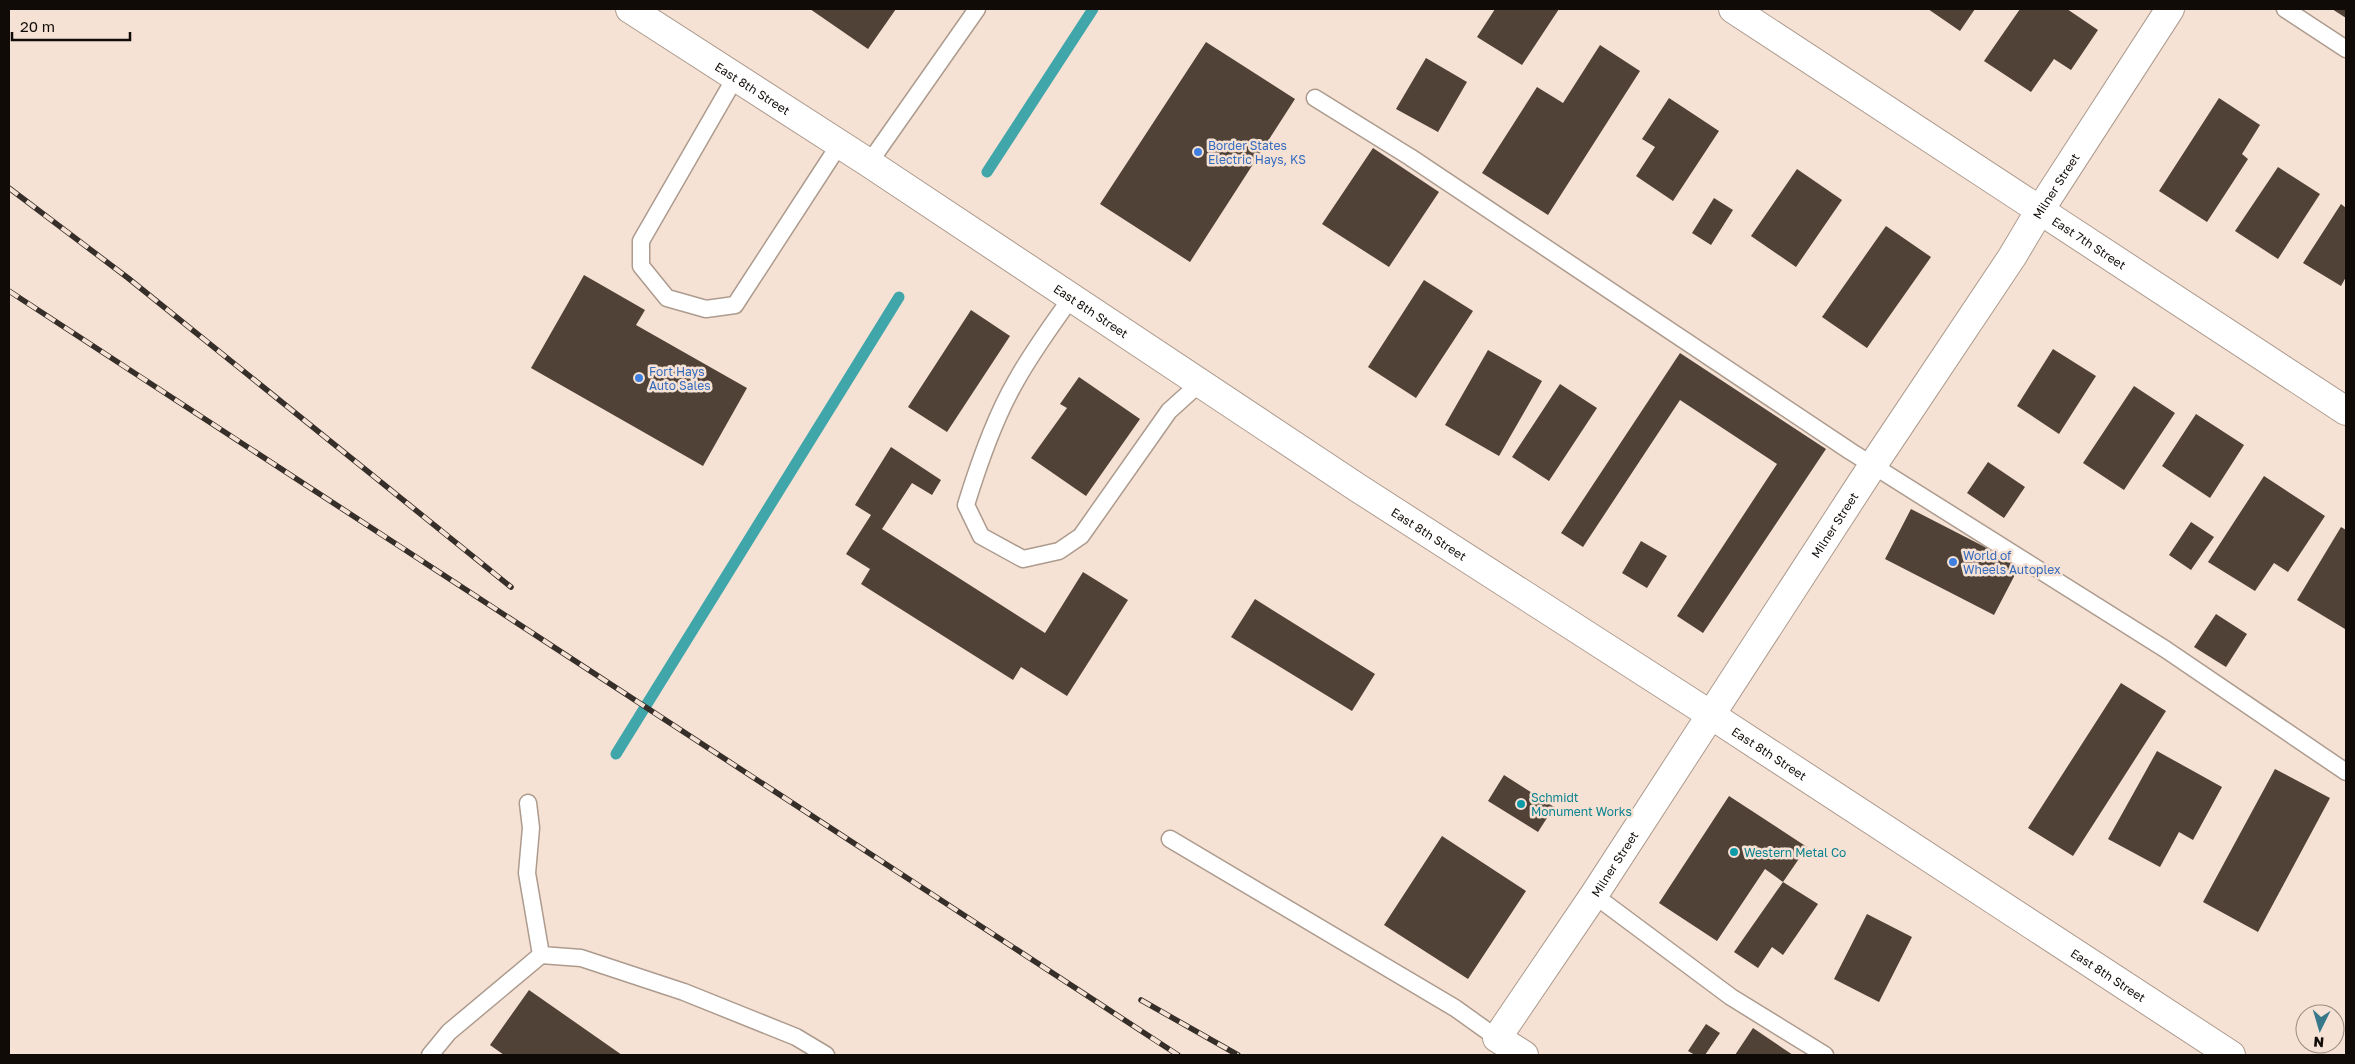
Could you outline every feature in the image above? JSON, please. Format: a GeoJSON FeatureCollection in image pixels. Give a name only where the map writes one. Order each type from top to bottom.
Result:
{"type":"FeatureCollection","features":[{"type":"Feature","properties":{"kind":"street","name":"East 8th Street"},"geometry":{"type":"LineString","coordinates":[[630,9],[869,163],[1553,615],[1711,715],[2230,1055]]}},
{"type":"Feature","properties":{"kind":"street","name":"East 7th Street"},"geometry":{"type":"LineString","coordinates":[[1733,9],[2346,411]]}},
{"type":"Feature","properties":{"kind":"street","name":"Milner Street"},"geometry":{"type":"LineString","coordinates":[[1497,1038],[1594,895],[1873,465],[2012,257],[2040,210],[2170,9]]}},
{"type":"Feature","properties":{"kind":"street"},"geometry":{"type":"LineString","coordinates":[[1497,1038],[1524,1055]]}},
{"type":"Feature","properties":{"kind":"lane"},"geometry":{"type":"LineString","coordinates":[[869,163],[978,9]]}},
{"type":"Feature","properties":{"kind":"lane"},"geometry":{"type":"LineString","coordinates":[[2285,9],[2346,49]]}},
{"type":"Feature","properties":{"kind":"lane"},"geometry":{"type":"LineString","coordinates":[[735,78],[641,241],[641,266],[667,298],[706,309],[736,306],[839,145]]}},
{"type":"Feature","properties":{"kind":"lane"},"geometry":{"type":"LineString","coordinates":[[1316,98],[1410,157],[1873,465],[2165,649],[2346,772]]}},
{"type":"Feature","properties":{"kind":"lane"},"geometry":{"type":"LineString","coordinates":[[1071,298],[1043,337],[1015,382],[976,472],[966,505],[981,536],[1023,559],[1059,551],[1082,536],[1169,410],[1200,383]]}},
{"type":"Feature","properties":{"kind":"lane"},"geometry":{"type":"LineString","coordinates":[[528,803],[531,828],[527,873],[541,955]]}},
{"type":"Feature","properties":{"kind":"lane"},"geometry":{"type":"LineString","coordinates":[[1170,839],[1455,1008],[1497,1038]]}},
{"type":"Feature","properties":{"kind":"lane"},"geometry":{"type":"LineString","coordinates":[[1594,895],[1731,997],[1824,1055]]}},
{"type":"Feature","properties":{"kind":"lane"},"geometry":{"type":"LineString","coordinates":[[430,1055],[449,1032],[541,955],[581,958],[684,992],[796,1036],[826,1055]]}},
{"type":"Feature","properties":{"kind":"building"},"geometry":{"type":"Polygon","coordinates":[[[810,9],[896,9],[868,49],[810,9]]]}},
{"type":"Feature","properties":{"kind":"building"},"geometry":{"type":"Polygon","coordinates":[[[1495,9],[1559,9],[1522,65],[1477,37],[1495,9]]]}},
{"type":"Feature","properties":{"kind":"building"},"geometry":{"type":"Polygon","coordinates":[[[1928,9],[1975,9],[1960,31],[1928,9]]]}},
{"type":"Feature","properties":{"kind":"building"},"geometry":{"type":"Polygon","coordinates":[[[2020,9],[2067,9],[2098,30],[2071,70],[2054,59],[2031,92],[1984,61],[2020,9]]]}},
{"type":"Feature","properties":{"kind":"building"},"geometry":{"type":"Polygon","coordinates":[[[2332,9],[2346,9],[2346,18],[2332,9]]]}},
{"type":"Feature","properties":{"kind":"building","name":"Border States Electric Hays, KS"},"geometry":{"type":"Polygon","coordinates":[[[1206,42],[1295,99],[1190,262],[1100,204],[1206,42]]]}},
{"type":"Feature","properties":{"kind":"building"},"geometry":{"type":"Polygon","coordinates":[[[1600,45],[1640,71],[1548,215],[1482,173],[1537,87],[1563,103],[1600,45]]]}},
{"type":"Feature","properties":{"kind":"building"},"geometry":{"type":"Polygon","coordinates":[[[1426,58],[1467,82],[1438,132],[1396,109],[1426,58]]]}},
{"type":"Feature","properties":{"kind":"building"},"geometry":{"type":"Polygon","coordinates":[[[1669,98],[1719,131],[1673,201],[1636,176],[1655,147],[1642,139],[1669,98]]]}},
{"type":"Feature","properties":{"kind":"building"},"geometry":{"type":"Polygon","coordinates":[[[2219,98],[2260,125],[2242,154],[2248,159],[2207,222],[2159,191],[2219,98]]]}},
{"type":"Feature","properties":{"kind":"building"},"geometry":{"type":"Polygon","coordinates":[[[1373,148],[1439,192],[1389,267],[1322,224],[1373,148]]]}},
{"type":"Feature","properties":{"kind":"building"},"geometry":{"type":"Polygon","coordinates":[[[2278,167],[2320,194],[2278,259],[2235,231],[2278,167]]]}},
{"type":"Feature","properties":{"kind":"building"},"geometry":{"type":"Polygon","coordinates":[[[1797,169],[1842,200],[1796,267],[1751,236],[1797,169]]]}},
{"type":"Feature","properties":{"kind":"building"},"geometry":{"type":"Polygon","coordinates":[[[1714,198],[1733,210],[1711,245],[1692,233],[1714,198]]]}},
{"type":"Feature","properties":{"kind":"building"},"geometry":{"type":"Polygon","coordinates":[[[2341,204],[2346,208],[2346,277],[2341,286],[2303,263],[2341,204]]]}},
{"type":"Feature","properties":{"kind":"building"},"geometry":{"type":"Polygon","coordinates":[[[1886,226],[1931,257],[1867,348],[1822,317],[1886,226]]]}},
{"type":"Feature","properties":{"kind":"building","name":"Fort Hays Auto Sales"},"geometry":{"type":"Polygon","coordinates":[[[584,275],[645,310],[636,325],[747,388],[703,466],[531,368],[584,275]]]}},
{"type":"Feature","properties":{"kind":"building"},"geometry":{"type":"Polygon","coordinates":[[[1424,280],[1473,311],[1416,398],[1368,367],[1424,280]]]}},
{"type":"Feature","properties":{"kind":"building"},"geometry":{"type":"Polygon","coordinates":[[[971,310],[1010,336],[947,432],[908,407],[971,310]]]}},
{"type":"Feature","properties":{"kind":"building"},"geometry":{"type":"Polygon","coordinates":[[[2053,349],[2096,376],[2059,434],[2017,406],[2053,349]]]}},
{"type":"Feature","properties":{"kind":"building"},"geometry":{"type":"Polygon","coordinates":[[[1488,350],[1542,381],[1499,456],[1445,425],[1488,350]]]}},
{"type":"Feature","properties":{"kind":"building"},"geometry":{"type":"Polygon","coordinates":[[[1680,353],[1826,449],[1703,633],[1677,616],[1777,464],[1680,400],[1583,547],[1561,533],[1680,353]]]}},
{"type":"Feature","properties":{"kind":"building"},"geometry":{"type":"Polygon","coordinates":[[[1079,377],[1140,419],[1086,496],[1031,458],[1067,408],[1060,404],[1079,377]]]}},
{"type":"Feature","properties":{"kind":"building"},"geometry":{"type":"Polygon","coordinates":[[[1560,384],[1597,408],[1549,481],[1512,457],[1560,384]]]}},
{"type":"Feature","properties":{"kind":"building"},"geometry":{"type":"Polygon","coordinates":[[[2134,386],[2175,413],[2124,490],[2083,463],[2134,386]]]}},
{"type":"Feature","properties":{"kind":"building"},"geometry":{"type":"Polygon","coordinates":[[[2196,414],[2244,445],[2210,498],[2162,466],[2196,414]]]}},
{"type":"Feature","properties":{"kind":"building"},"geometry":{"type":"Polygon","coordinates":[[[891,447],[941,480],[932,495],[912,483],[882,529],[1045,633],[1083,572],[1128,600],[1067,696],[1021,667],[1013,680],[861,584],[870,569],[846,554],[871,515],[855,505],[891,447]]]}},
{"type":"Feature","properties":{"kind":"building"},"geometry":{"type":"Polygon","coordinates":[[[1988,462],[2025,487],[2004,518],[1967,493],[1988,462]]]}},
{"type":"Feature","properties":{"kind":"building"},"geometry":{"type":"Polygon","coordinates":[[[2264,476],[2325,516],[2288,572],[2274,563],[2255,591],[2208,562],[2264,476]]]}},
{"type":"Feature","properties":{"kind":"building","name":"World of Wheels Autoplex"},"geometry":{"type":"Polygon","coordinates":[[[1911,509],[2020,565],[1994,615],[1885,559],[1911,509]]]}},
{"type":"Feature","properties":{"kind":"building"},"geometry":{"type":"Polygon","coordinates":[[[2191,522],[2214,537],[2191,570],[2169,555],[2191,522]]]}},
{"type":"Feature","properties":{"kind":"building"},"geometry":{"type":"Polygon","coordinates":[[[2341,527],[2346,530],[2345,629],[2297,600],[2341,527]]]}},
{"type":"Feature","properties":{"kind":"building"},"geometry":{"type":"Polygon","coordinates":[[[1641,541],[1667,556],[1647,588],[1622,573],[1641,541]]]}},
{"type":"Feature","properties":{"kind":"building"},"geometry":{"type":"Polygon","coordinates":[[[1255,599],[1375,674],[1352,711],[1231,637],[1255,599]]]}},
{"type":"Feature","properties":{"kind":"building"},"geometry":{"type":"Polygon","coordinates":[[[2216,614],[2247,634],[2226,667],[2194,647],[2216,614]]]}},
{"type":"Feature","properties":{"kind":"building"},"geometry":{"type":"Polygon","coordinates":[[[2121,683],[2166,711],[2073,856],[2028,828],[2121,683]]]}},
{"type":"Feature","properties":{"kind":"building"},"geometry":{"type":"Polygon","coordinates":[[[2157,751],[2222,787],[2193,840],[2179,832],[2160,867],[2108,839],[2157,751]]]}},
{"type":"Feature","properties":{"kind":"building"},"geometry":{"type":"Polygon","coordinates":[[[2275,769],[2330,798],[2258,932],[2203,902],[2275,769]]]}},
{"type":"Feature","properties":{"kind":"building","name":"Schmidt Monument Works"},"geometry":{"type":"Polygon","coordinates":[[[1504,775],[1554,807],[1538,832],[1488,801],[1504,775]]]}},
{"type":"Feature","properties":{"kind":"building","name":"Western Metal Co"},"geometry":{"type":"Polygon","coordinates":[[[1729,796],[1807,847],[1783,882],[1765,869],[1717,941],[1659,903],[1729,796]]]}},
{"type":"Feature","properties":{"kind":"building"},"geometry":{"type":"Polygon","coordinates":[[[1442,836],[1526,891],[1468,979],[1384,925],[1442,836]]]}},
{"type":"Feature","properties":{"kind":"building"},"geometry":{"type":"Polygon","coordinates":[[[1783,882],[1818,904],[1783,955],[1772,947],[1758,968],[1734,952],[1783,882]]]}},
{"type":"Feature","properties":{"kind":"building"},"geometry":{"type":"Polygon","coordinates":[[[1867,914],[1912,937],[1879,1002],[1834,979],[1867,914]]]}},
{"type":"Feature","properties":{"kind":"building"},"geometry":{"type":"Polygon","coordinates":[[[529,990],[622,1055],[504,1055],[490,1045],[529,990]]]}},
{"type":"Feature","properties":{"kind":"building"},"geometry":{"type":"Polygon","coordinates":[[[1706,1024],[1720,1033],[1705,1055],[1695,1055],[1688,1051],[1706,1024]]]}},
{"type":"Feature","properties":{"kind":"building"},"geometry":{"type":"Polygon","coordinates":[[[1753,1028],[1793,1055],[1735,1055],[1753,1028]]]}},
{"type":"Feature","properties":{"kind":"waterway"},"geometry":{"type":"LineString","coordinates":[[987,172],[1093,9]]}},
{"type":"Feature","properties":{"kind":"waterway"},"geometry":{"type":"LineString","coordinates":[[616,754],[899,297]]}},
{"type":"Feature","properties":{"kind":"railway"},"geometry":{"type":"LineString","coordinates":[[9,188],[128,278],[511,587]]}},
{"type":"Feature","properties":{"kind":"railway"},"geometry":{"type":"LineString","coordinates":[[9,291],[1178,1055]]}},
{"type":"Feature","properties":{"kind":"railway"},"geometry":{"type":"LineString","coordinates":[[1141,1000],[1238,1055]]}},
{"type":"Feature","properties":{"kind":"place","name":"Border States Electric Hays, KS"},"geometry":{"type":"Point","coordinates":[1198,152]}},
{"type":"Feature","properties":{"kind":"place","name":"Fort Hays Auto Sales"},"geometry":{"type":"Point","coordinates":[639,378]}},
{"type":"Feature","properties":{"kind":"place","name":"World of Wheels Autoplex"},"geometry":{"type":"Point","coordinates":[1953,562]}},
{"type":"Feature","properties":{"kind":"place","name":"Schmidt Monument Works"},"geometry":{"type":"Point","coordinates":[1521,804]}},
{"type":"Feature","properties":{"kind":"place","name":"Western Metal Co"},"geometry":{"type":"Point","coordinates":[1734,852]}}]}
